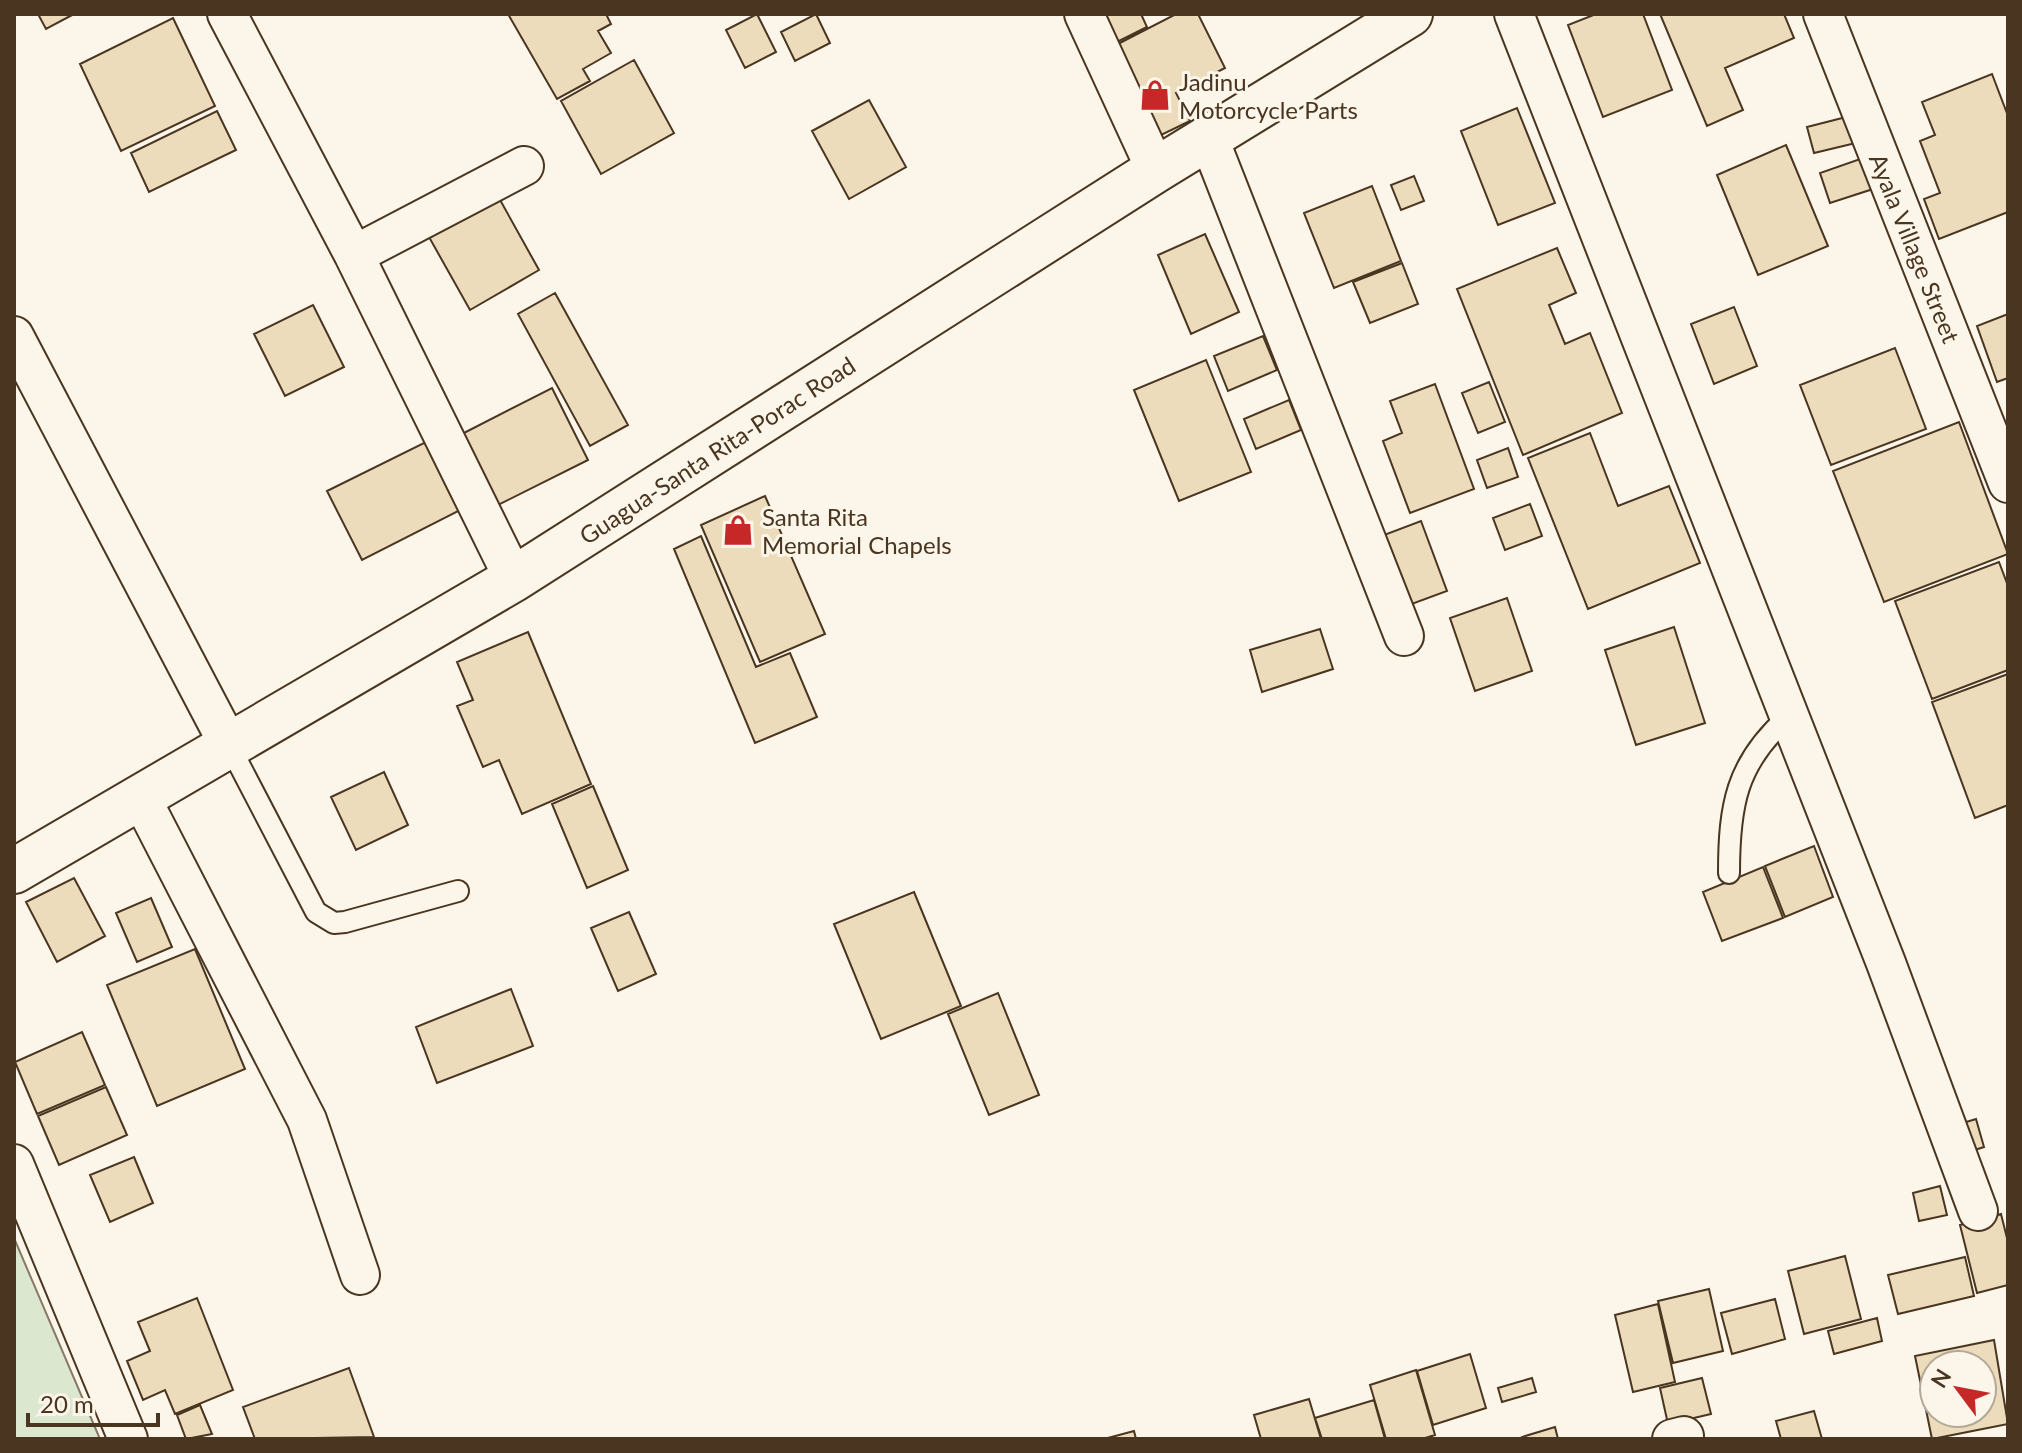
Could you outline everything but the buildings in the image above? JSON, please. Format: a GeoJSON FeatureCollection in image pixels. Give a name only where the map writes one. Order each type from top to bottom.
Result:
{"type":"FeatureCollection","features":[{"type":"Feature","properties":{"kind":"main road","name":"Guagua-Santa Rita-Porac Road"},"geometry":{"type":"LineString","coordinates":[[14,871],[142,800],[514,579],[1156,170],[1406,15]]}},
{"type":"Feature","properties":{"kind":"street"},"geometry":{"type":"LineString","coordinates":[[227,14],[354,255],[514,579]]}},
{"type":"Feature","properties":{"kind":"street"},"geometry":{"type":"LineString","coordinates":[[1084,14],[1156,170]]}},
{"type":"Feature","properties":{"kind":"street"},"geometry":{"type":"LineString","coordinates":[[1514,14],[1886,963],[1978,1211]]}},
{"type":"Feature","properties":{"kind":"street","name":"Ayala Village Street"},"geometry":{"type":"LineString","coordinates":[[1823,14],[2008,483]]}},
{"type":"Feature","properties":{"kind":"street"},"geometry":{"type":"LineString","coordinates":[[1209,139],[1404,636]]}},
{"type":"Feature","properties":{"kind":"street"},"geometry":{"type":"LineString","coordinates":[[354,255],[524,166]]}},
{"type":"Feature","properties":{"kind":"street"},"geometry":{"type":"LineString","coordinates":[[14,336],[230,747]]}},
{"type":"Feature","properties":{"kind":"street"},"geometry":{"type":"LineString","coordinates":[[142,800],[307,1120],[360,1275]]}},
{"type":"Feature","properties":{"kind":"street"},"geometry":{"type":"LineString","coordinates":[[14,1164],[128,1439]]}},
{"type":"Feature","properties":{"kind":"lane"},"geometry":{"type":"LineString","coordinates":[[1729,873],[1735,795],[1744,769],[1762,740],[1788,717]]}},
{"type":"Feature","properties":{"kind":"lane"},"geometry":{"type":"LineString","coordinates":[[230,747],[316,912],[324,919],[345,922],[458,891]]}},
{"type":"Feature","properties":{"kind":"green space"},"geometry":{"type":"Polygon","coordinates":[[[14,1238],[100,1439],[14,1439],[14,1238]]]}},
{"type":"Feature","properties":{"kind":"place","name":"Jadinu Motorcycle Parts"},"geometry":{"type":"Point","coordinates":[1155,95]}},
{"type":"Feature","properties":{"kind":"place","name":"Santa Rita Memorial Chapels"},"geometry":{"type":"Point","coordinates":[738,530]}}]}
